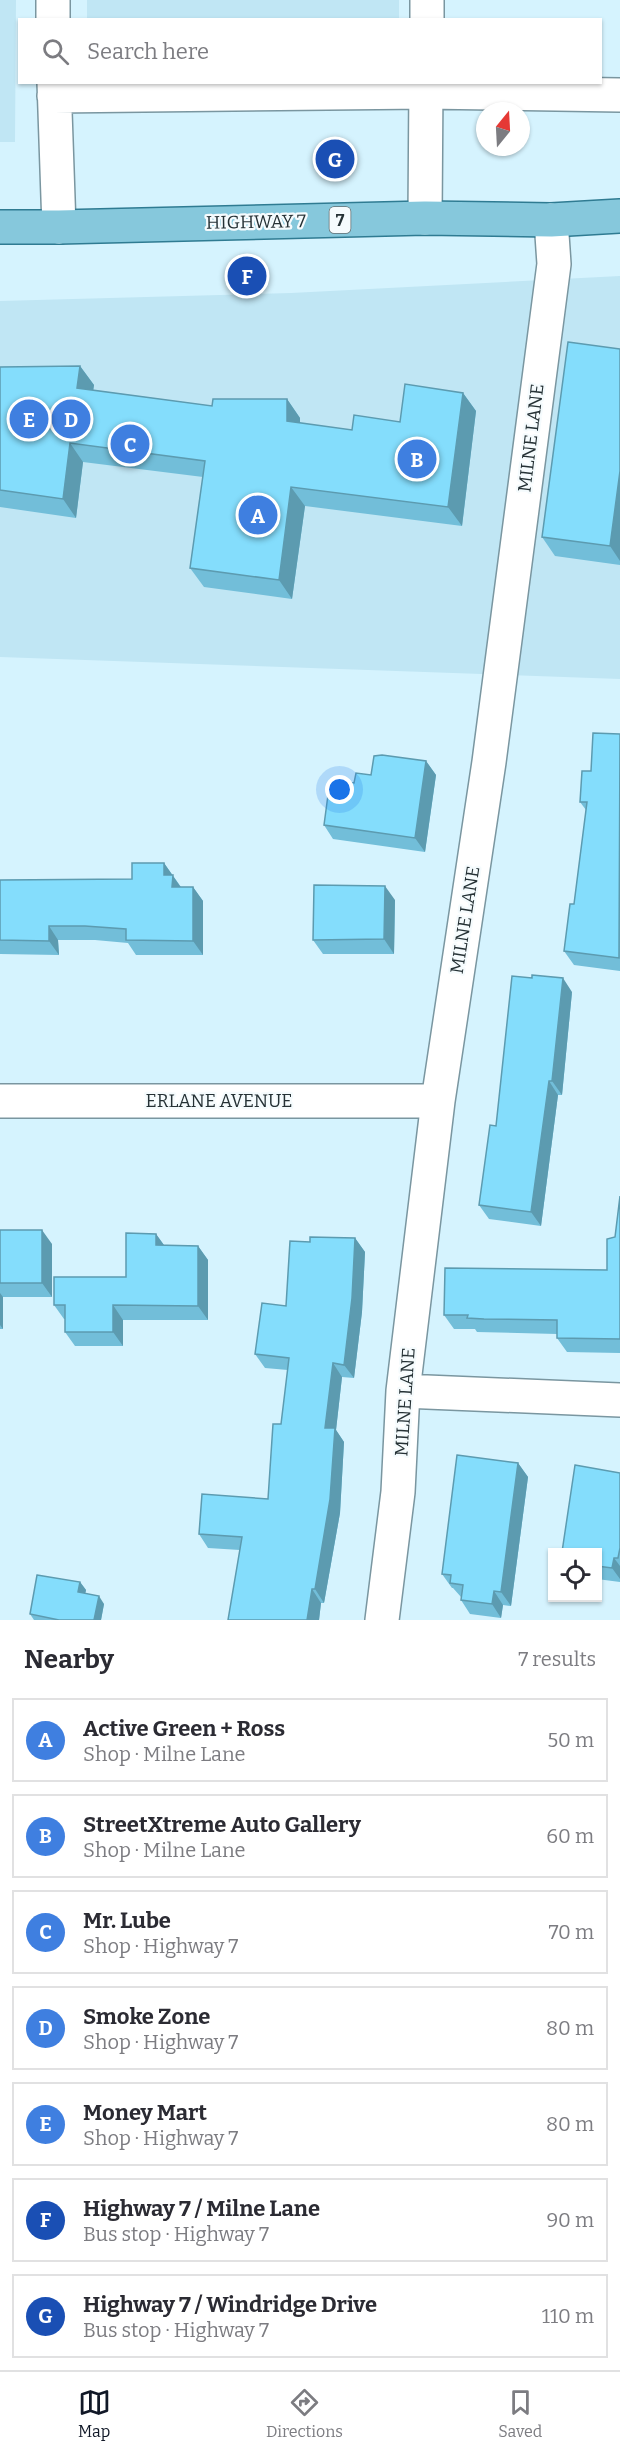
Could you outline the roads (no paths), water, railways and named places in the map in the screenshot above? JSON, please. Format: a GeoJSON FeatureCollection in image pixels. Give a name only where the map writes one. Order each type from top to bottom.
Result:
{"type":"FeatureCollection","features":[{"type":"Feature","properties":{"kind":"main road","name":"HIGHWAY 7"},"geometry":{"type":"LineString","coordinates":[[0,226],[59,227],[425,218],[551,220],[620,216]]}},
{"type":"Feature","properties":{"kind":"street"},"geometry":{"type":"LineString","coordinates":[[53,0],[53,18]]}},
{"type":"Feature","properties":{"kind":"street"},"geometry":{"type":"LineString","coordinates":[[427,0],[427,18]]}},
{"type":"Feature","properties":{"kind":"street"},"geometry":{"type":"LineString","coordinates":[[425,218],[426,87]]}},
{"type":"Feature","properties":{"kind":"street"},"geometry":{"type":"LineString","coordinates":[[59,227],[54,89],[426,87],[620,94]]}},
{"type":"Feature","properties":{"kind":"street","name":"MILNE LANE"},"geometry":{"type":"LineString","coordinates":[[382,1620],[398,1492],[403,1391],[438,1101],[489,762],[554,264],[551,220]]}},
{"type":"Feature","properties":{"kind":"street","name":"ERLANE AVENUE"},"geometry":{"type":"LineString","coordinates":[[0,1101],[438,1101]]}},
{"type":"Feature","properties":{"kind":"street"},"geometry":{"type":"LineString","coordinates":[[403,1391],[620,1400]]}},
{"type":"Feature","properties":{"kind":"place","name":"Highway 7 / Windridge Drive"},"geometry":{"type":"Point","coordinates":[335,159]}},
{"type":"Feature","properties":{"kind":"place","name":"Highway 7 / Milne Lane"},"geometry":{"type":"Point","coordinates":[247,276]}},
{"type":"Feature","properties":{"kind":"place","name":"Money Mart"},"geometry":{"type":"Point","coordinates":[29,419]}},
{"type":"Feature","properties":{"kind":"place","name":"Smoke Zone"},"geometry":{"type":"Point","coordinates":[71,419]}},
{"type":"Feature","properties":{"kind":"place","name":"Mr. Lube"},"geometry":{"type":"Point","coordinates":[130,444]}},
{"type":"Feature","properties":{"kind":"place","name":"StreetXtreme Auto Gallery"},"geometry":{"type":"Point","coordinates":[417,459]}},
{"type":"Feature","properties":{"kind":"place","name":"Active Green + Ross"},"geometry":{"type":"Point","coordinates":[258,515]}}]}
